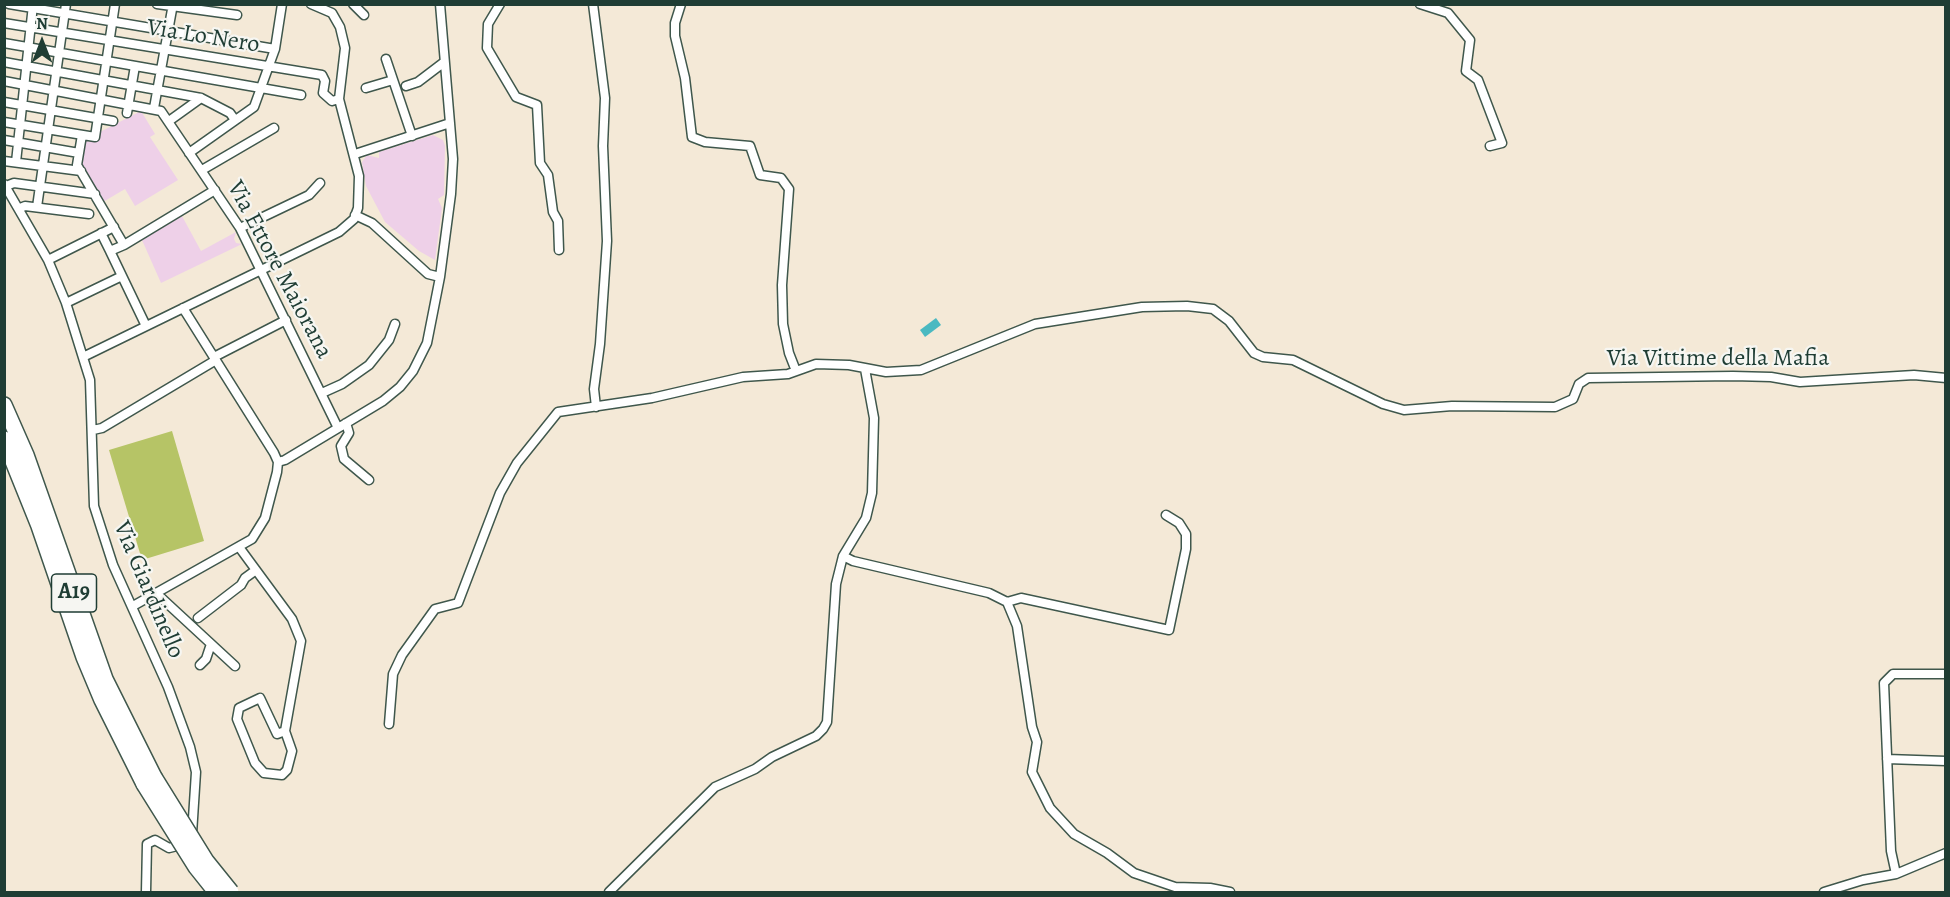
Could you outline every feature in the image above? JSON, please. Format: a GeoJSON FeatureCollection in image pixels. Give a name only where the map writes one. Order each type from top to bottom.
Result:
{"type":"FeatureCollection","features":[{"type":"Feature","properties":{"kind":"highway","name":"A19"},"geometry":{"type":"LineString","coordinates":[[4,405],[26,455],[105,679],[149,780],[206,861],[231,892]]}},
{"type":"Feature","properties":{"kind":"highway","name":"A19"},"geometry":{"type":"LineString","coordinates":[[4,439],[39,526],[84,657],[102,700],[196,867],[216,892]]}},
{"type":"Feature","properties":{"kind":"street"},"geometry":{"type":"LineString","coordinates":[[9,4],[275,49]]}},
{"type":"Feature","properties":{"kind":"street"},"geometry":{"type":"LineString","coordinates":[[37,207],[66,4]]}},
{"type":"Feature","properties":{"kind":"street"},"geometry":{"type":"LineString","coordinates":[[4,122],[95,137],[115,4]]}},
{"type":"Feature","properties":{"kind":"street"},"geometry":{"type":"LineString","coordinates":[[157,4],[237,15]]}},
{"type":"Feature","properties":{"kind":"street"},"geometry":{"type":"LineString","coordinates":[[189,153],[254,106],[275,49],[282,4]]}},
{"type":"Feature","properties":{"kind":"street"},"geometry":{"type":"LineString","coordinates":[[82,357],[348,227],[355,214],[360,184],[355,154],[339,99],[345,60],[340,27],[327,9],[310,4]]}},
{"type":"Feature","properties":{"kind":"street"},"geometry":{"type":"LineString","coordinates":[[352,4],[364,15]]}},
{"type":"Feature","properties":{"kind":"street"},"geometry":{"type":"LineString","coordinates":[[278,462],[383,401],[400,387],[413,371],[427,343],[440,278],[451,194],[450,123],[443,63],[440,4]]}},
{"type":"Feature","properties":{"kind":"street"},"geometry":{"type":"LineString","coordinates":[[500,4],[488,24],[487,48],[516,97],[537,105],[540,163],[548,175],[553,212],[558,221],[559,250]]}},
{"type":"Feature","properties":{"kind":"street"},"geometry":{"type":"LineString","coordinates":[[593,4],[605,98],[603,146],[607,241],[600,344],[594,388],[596,407]]}},
{"type":"Feature","properties":{"kind":"street"},"geometry":{"type":"LineString","coordinates":[[681,4],[675,23],[675,36],[685,78],[692,137],[705,142],[750,146],[760,175],[781,178],[789,189],[782,285],[783,324],[789,353],[796,371]]}},
{"type":"Feature","properties":{"kind":"street"},"geometry":{"type":"LineString","coordinates":[[1420,4],[1448,13],[1470,40],[1466,72],[1478,80],[1502,143],[1490,146]]}},
{"type":"Feature","properties":{"kind":"street"},"geometry":{"type":"LineString","coordinates":[[4,81],[154,108],[173,6]]}},
{"type":"Feature","properties":{"kind":"street"},"geometry":{"type":"LineString","coordinates":[[16,162],[33,7]]}},
{"type":"Feature","properties":{"kind":"street","name":"Via Lo Nero"},"geometry":{"type":"LineString","coordinates":[[4,23],[322,75],[325,81],[323,93],[332,101],[339,99]]}},
{"type":"Feature","properties":{"kind":"street"},"geometry":{"type":"LineString","coordinates":[[4,43],[301,95]]}},
{"type":"Feature","properties":{"kind":"street"},"geometry":{"type":"LineString","coordinates":[[386,58],[412,136]]}},
{"type":"Feature","properties":{"kind":"street"},"geometry":{"type":"LineString","coordinates":[[4,62],[201,98],[230,113],[235,120]]}},
{"type":"Feature","properties":{"kind":"street"},"geometry":{"type":"LineString","coordinates":[[406,86],[418,82],[443,63]]}},
{"type":"Feature","properties":{"kind":"street"},"geometry":{"type":"LineString","coordinates":[[128,113],[135,66]]}},
{"type":"Feature","properties":{"kind":"street"},"geometry":{"type":"LineString","coordinates":[[366,88],[393,80]]}},
{"type":"Feature","properties":{"kind":"street"},"geometry":{"type":"LineString","coordinates":[[169,121],[201,98]]}},
{"type":"Feature","properties":{"kind":"street"},"geometry":{"type":"LineString","coordinates":[[4,102],[113,121]]}},
{"type":"Feature","properties":{"kind":"street","name":"Via Ettore Maiorana"},"geometry":{"type":"LineString","coordinates":[[154,108],[169,121],[240,228],[338,428]]}},
{"type":"Feature","properties":{"kind":"street"},"geometry":{"type":"LineString","coordinates":[[355,154],[450,123]]}},
{"type":"Feature","properties":{"kind":"street"},"geometry":{"type":"LineString","coordinates":[[202,170],[274,128]]}},
{"type":"Feature","properties":{"kind":"street"},"geometry":{"type":"LineString","coordinates":[[82,135],[77,165],[124,244]]}},
{"type":"Feature","properties":{"kind":"street"},"geometry":{"type":"LineString","coordinates":[[4,140],[79,153]]}},
{"type":"Feature","properties":{"kind":"street"},"geometry":{"type":"LineString","coordinates":[[4,161],[81,171]]}},
{"type":"Feature","properties":{"kind":"street"},"geometry":{"type":"LineString","coordinates":[[5,185],[14,183],[94,194]]}},
{"type":"Feature","properties":{"kind":"street"},"geometry":{"type":"LineString","coordinates":[[240,228],[309,195],[320,183]]}},
{"type":"Feature","properties":{"kind":"street","name":"Via Giardinello"},"geometry":{"type":"LineString","coordinates":[[5,185],[21,208],[48,260],[66,303],[92,394],[94,506],[113,565],[168,687],[190,747],[196,772],[192,833],[189,842],[169,848],[155,840],[147,844],[146,892]]}},
{"type":"Feature","properties":{"kind":"street"},"geometry":{"type":"LineString","coordinates":[[110,252],[214,190]]}},
{"type":"Feature","properties":{"kind":"street"},"geometry":{"type":"LineString","coordinates":[[21,208],[37,207],[89,214]]}},
{"type":"Feature","properties":{"kind":"street"},"geometry":{"type":"LineString","coordinates":[[355,214],[372,223],[428,274],[440,278]]}},
{"type":"Feature","properties":{"kind":"street"},"geometry":{"type":"LineString","coordinates":[[48,260],[114,226]]}},
{"type":"Feature","properties":{"kind":"street"},"geometry":{"type":"LineString","coordinates":[[101,233],[146,326]]}},
{"type":"Feature","properties":{"kind":"street"},"geometry":{"type":"LineString","coordinates":[[66,303],[122,276]]}},
{"type":"Feature","properties":{"kind":"street","name":"Via Vittime della Mafia"},"geometry":{"type":"LineString","coordinates":[[865,369],[905,373],[921,370],[1015,331],[1062,318],[1143,307],[1187,306],[1213,309],[1229,321],[1254,353],[1263,357],[1293,360],[1383,404],[1404,410],[1452,406],[1555,406],[1573,399],[1579,384],[1588,378],[1733,376],[1771,377],[1800,382],[1914,375],[1946,378]]}},
{"type":"Feature","properties":{"kind":"street"},"geometry":{"type":"LineString","coordinates":[[132,606],[252,539],[265,518],[278,462],[183,308]]}},
{"type":"Feature","properties":{"kind":"street"},"geometry":{"type":"LineString","coordinates":[[93,430],[102,428],[215,358],[286,320]]}},
{"type":"Feature","properties":{"kind":"street"},"geometry":{"type":"LineString","coordinates":[[322,393],[342,384],[369,365],[389,340],[395,324]]}},
{"type":"Feature","properties":{"kind":"street"},"geometry":{"type":"LineString","coordinates":[[389,724],[393,674],[402,655],[435,609],[458,603],[488,519],[517,463],[552,416],[567,410],[652,398],[743,377],[796,371],[816,364],[849,364],[865,369],[874,418],[872,493],[866,518],[843,556],[836,584],[826,722],[823,729],[816,736],[772,757],[755,770],[715,787],[609,892]]}},
{"type":"Feature","properties":{"kind":"street"},"geometry":{"type":"LineString","coordinates":[[346,423],[349,433],[341,446],[344,459],[369,480]]}},
{"type":"Feature","properties":{"kind":"street"},"geometry":{"type":"LineString","coordinates":[[1007,602],[1021,597],[1169,630],[1186,549],[1186,534],[1179,523],[1166,515]]}},
{"type":"Feature","properties":{"kind":"street"},"geometry":{"type":"LineString","coordinates":[[238,547],[292,619],[301,641],[285,731],[292,751],[287,770],[282,776],[264,774],[255,763],[237,719],[239,708],[260,698],[277,734],[285,731]]}},
{"type":"Feature","properties":{"kind":"street"},"geometry":{"type":"LineString","coordinates":[[843,556],[854,561],[989,593],[1007,602],[1017,626],[1032,727],[1037,742],[1032,772],[1050,807],[1074,834],[1107,853],[1134,873],[1175,887],[1210,888],[1230,892]]}},
{"type":"Feature","properties":{"kind":"street"},"geometry":{"type":"LineString","coordinates":[[198,618],[241,585],[245,578],[256,570]]}},
{"type":"Feature","properties":{"kind":"street"},"geometry":{"type":"LineString","coordinates":[[156,593],[235,666]]}},
{"type":"Feature","properties":{"kind":"street"},"geometry":{"type":"LineString","coordinates":[[200,665],[206,659],[211,644]]}},
{"type":"Feature","properties":{"kind":"street"},"geometry":{"type":"LineString","coordinates":[[1896,874],[1891,851],[1884,683],[1887,677],[1901,673],[1946,674]]}},
{"type":"Feature","properties":{"kind":"street"},"geometry":{"type":"LineString","coordinates":[[1887,759],[1946,761]]}},
{"type":"Feature","properties":{"kind":"street"},"geometry":{"type":"LineString","coordinates":[[1824,892],[1863,880],[1896,874],[1946,853]]}},
{"type":"Feature","properties":{"kind":"shaded area"},"geometry":{"type":"Polygon","coordinates":[[[141,111],[155,134],[150,137],[178,180],[135,206],[125,189],[103,202],[81,163],[84,141],[97,142],[98,133],[141,111]]]}},
{"type":"Feature","properties":{"kind":"shaded area"},"geometry":{"type":"Polygon","coordinates":[[[433,135],[443,140],[445,146],[444,195],[438,199],[442,208],[435,260],[419,251],[385,222],[366,186],[362,162],[367,155],[379,158],[379,152],[433,135]]]}},
{"type":"Feature","properties":{"kind":"shaded area"},"geometry":{"type":"Polygon","coordinates":[[[182,216],[201,251],[236,232],[234,239],[236,243],[242,244],[161,283],[142,240],[182,216]]]}},
{"type":"Feature","properties":{"kind":"green space"},"geometry":{"type":"Polygon","coordinates":[[[172,431],[204,541],[142,560],[109,450],[172,431]]]}},
{"type":"Feature","properties":{"kind":"water"},"geometry":{"type":"Polygon","coordinates":[[[936,318],[941,325],[925,337],[920,330],[936,318]]]}}]}
